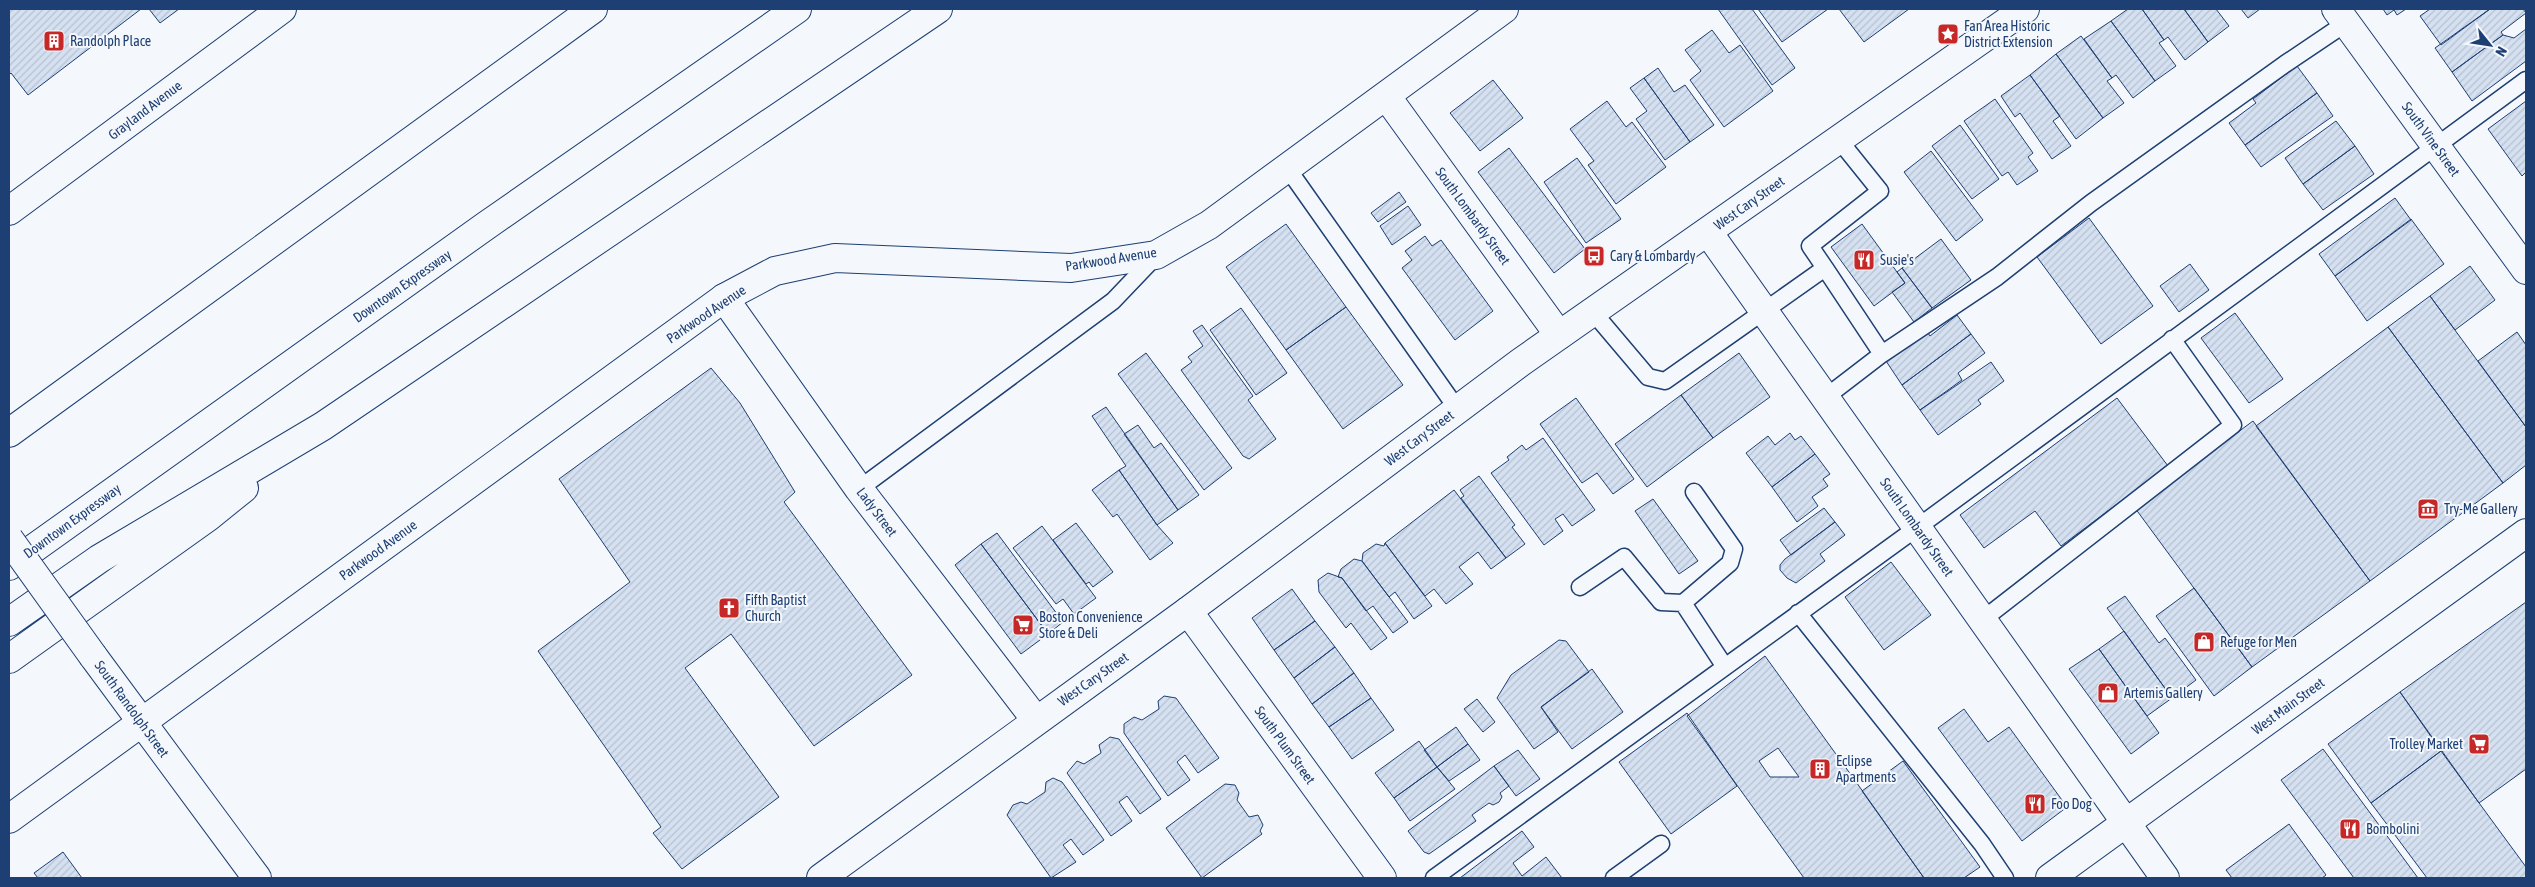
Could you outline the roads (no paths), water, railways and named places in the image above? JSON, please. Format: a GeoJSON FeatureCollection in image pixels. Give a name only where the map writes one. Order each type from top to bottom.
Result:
{"type":"FeatureCollection","features":[{"type":"Feature","properties":{"kind":"main road","name":"Grayland Avenue"},"geometry":{"type":"LineString","coordinates":[[9,211],[282,9]]}},
{"type":"Feature","properties":{"kind":"main road"},"geometry":{"type":"LineString","coordinates":[[9,432],[593,9]]}},
{"type":"Feature","properties":{"kind":"main road","name":"Downtown Expressway"},"geometry":{"type":"LineString","coordinates":[[9,566],[487,225],[797,9]]}},
{"type":"Feature","properties":{"kind":"main road"},"geometry":{"type":"LineString","coordinates":[[9,622],[98,559],[323,426],[938,9]]}},
{"type":"Feature","properties":{"kind":"main road","name":"Parkwood Avenue"},"geometry":{"type":"LineString","coordinates":[[9,819],[724,298],[775,271],[834,258],[1072,268],[1156,255],[1209,226],[1387,97],[1504,9]]}},
{"type":"Feature","properties":{"kind":"main road","name":"West Cary Street"},"geometry":{"type":"LineString","coordinates":[[821,878],[1188,611],[1559,335],[2025,9]]}},
{"type":"Feature","properties":{"kind":"main road","name":"South Vine Street"},"geometry":{"type":"LineString","coordinates":[[2341,16],[2436,145],[2522,255]]}},
{"type":"Feature","properties":{"kind":"main road","name":"South Lombardy Street"},"geometry":{"type":"LineString","coordinates":[[1387,97],[1559,335]]}},
{"type":"Feature","properties":{"kind":"main road","name":"South Lombardy Street"},"geometry":{"type":"LineString","coordinates":[[1708,232],[1918,527],[1981,621],[2165,878]]}},
{"type":"Feature","properties":{"kind":"main road","name":"Lady Street"},"geometry":{"type":"LineString","coordinates":[[724,298],[859,490],[1036,720]]}},
{"type":"Feature","properties":{"kind":"main road"},"geometry":{"type":"LineString","coordinates":[[9,659],[208,517],[323,426]]}},
{"type":"Feature","properties":{"kind":"main road","name":"West Main Street"},"geometry":{"type":"LineString","coordinates":[[2050,878],[2526,533]]}},
{"type":"Feature","properties":{"kind":"main road","name":"South Randolph Street"},"geometry":{"type":"LineString","coordinates":[[9,539],[257,878]]}},
{"type":"Feature","properties":{"kind":"main road","name":"South Plum Street"},"geometry":{"type":"LineString","coordinates":[[1188,611],[1382,878]]}},
{"type":"Feature","properties":{"kind":"lane"},"geometry":{"type":"LineString","coordinates":[[1826,397],[1882,354],[1997,277],[2091,203],[2285,64],[2341,16]]}},
{"type":"Feature","properties":{"kind":"lane"},"geometry":{"type":"LineString","coordinates":[[1434,878],[1918,527],[2526,80]]}},
{"type":"Feature","properties":{"kind":"lane"},"geometry":{"type":"LineString","coordinates":[[1839,140],[1880,191],[1810,246],[1882,354]]}},
{"type":"Feature","properties":{"kind":"lane"},"geometry":{"type":"LineString","coordinates":[[1288,169],[1458,410]]}},
{"type":"Feature","properties":{"kind":"lane"},"geometry":{"type":"LineString","coordinates":[[859,490],[1113,301],[1156,255]]}},
{"type":"Feature","properties":{"kind":"lane"},"geometry":{"type":"LineString","coordinates":[[1593,312],[1648,377],[1665,381],[1825,268]]}},
{"type":"Feature","properties":{"kind":"lane"},"geometry":{"type":"LineString","coordinates":[[1981,621],[2233,425],[2172,339]]}},
{"type":"Feature","properties":{"kind":"lane"},"geometry":{"type":"LineString","coordinates":[[1580,587],[1624,557],[1661,602],[1683,604],[1730,563],[1734,549],[1694,492]]}},
{"type":"Feature","properties":{"kind":"lane"},"geometry":{"type":"LineString","coordinates":[[1683,604],[1725,667]]}},
{"type":"Feature","properties":{"kind":"lane"},"geometry":{"type":"LineString","coordinates":[[1798,613],[1975,836],[2005,878]]}},
{"type":"Feature","properties":{"kind":"lane"},"geometry":{"type":"LineString","coordinates":[[1614,878],[1661,844]]}},
{"type":"Feature","properties":{"kind":"place","name":"Fan Area Historic District Extension"},"geometry":{"type":"Point","coordinates":[1948,34]}},
{"type":"Feature","properties":{"kind":"place","name":"Randolph Place"},"geometry":{"type":"Point","coordinates":[54,41]}},
{"type":"Feature","properties":{"kind":"place","name":"Cary & Lombardy"},"geometry":{"type":"Point","coordinates":[1594,256]}},
{"type":"Feature","properties":{"kind":"place","name":"Susie's"},"geometry":{"type":"Point","coordinates":[1864,260]}},
{"type":"Feature","properties":{"kind":"place","name":"Try-Me Gallery"},"geometry":{"type":"Point","coordinates":[2428,509]}},
{"type":"Feature","properties":{"kind":"place","name":"Fifth Baptist Church"},"geometry":{"type":"Point","coordinates":[729,608]}},
{"type":"Feature","properties":{"kind":"place","name":"Boston Convenience Store & Deli"},"geometry":{"type":"Point","coordinates":[1023,625]}},
{"type":"Feature","properties":{"kind":"place","name":"Refuge for Men"},"geometry":{"type":"Point","coordinates":[2204,642]}},
{"type":"Feature","properties":{"kind":"place","name":"Artemis Gallery"},"geometry":{"type":"Point","coordinates":[2108,693]}},
{"type":"Feature","properties":{"kind":"place","name":"Trolley Market"},"geometry":{"type":"Point","coordinates":[2479,744]}},
{"type":"Feature","properties":{"kind":"place","name":"Eclipse Apartments"},"geometry":{"type":"Point","coordinates":[1820,769]}},
{"type":"Feature","properties":{"kind":"place","name":"Foo Dog"},"geometry":{"type":"Point","coordinates":[2035,804]}},
{"type":"Feature","properties":{"kind":"place","name":"Bombolini"},"geometry":{"type":"Point","coordinates":[2350,829]}}]}
